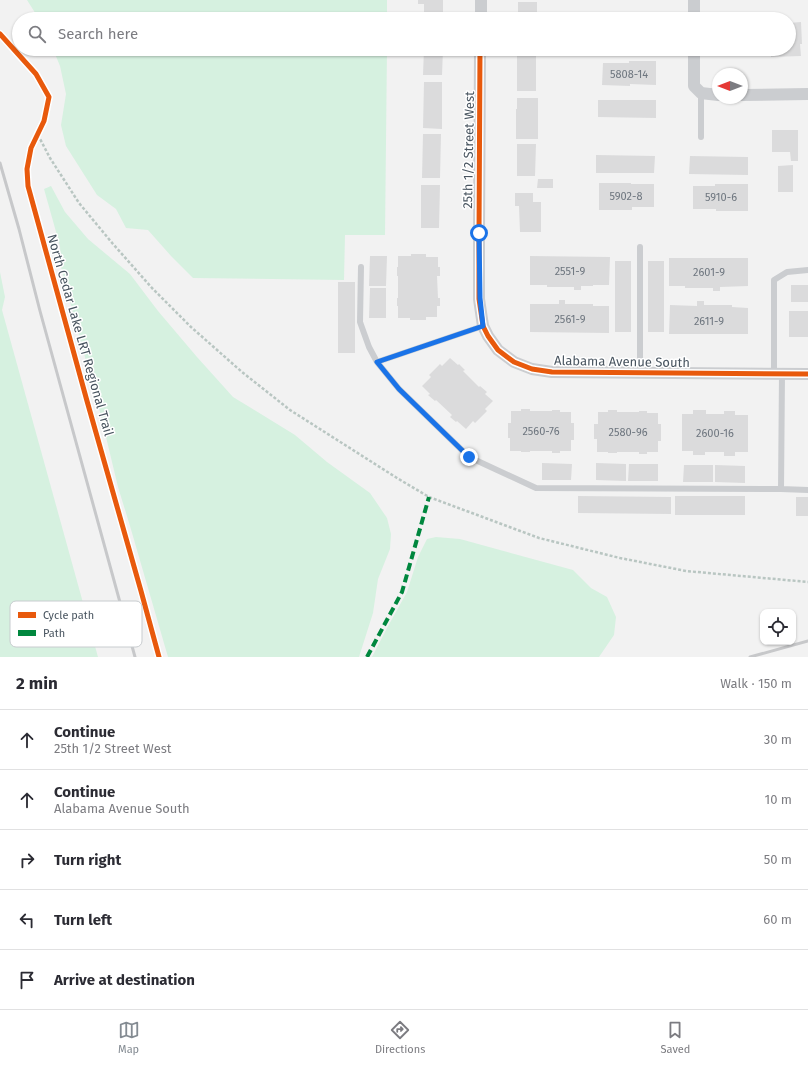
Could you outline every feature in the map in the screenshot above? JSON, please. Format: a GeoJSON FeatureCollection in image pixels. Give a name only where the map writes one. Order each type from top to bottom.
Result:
{"type":"FeatureCollection","features":[{"type":"Feature","properties":{"kind":"street"},"geometry":{"type":"LineString","coordinates":[[481,0],[481,12]]}},
{"type":"Feature","properties":{"kind":"street"},"geometry":{"type":"LineString","coordinates":[[694,0],[694,12]]}},
{"type":"Feature","properties":{"kind":"street","name":"25th 1/2 Street West"},"geometry":{"type":"LineString","coordinates":[[480,56],[480,298]]}},
{"type":"Feature","properties":{"kind":"street"},"geometry":{"type":"LineString","coordinates":[[695,56],[698,90],[712,94]]}},
{"type":"Feature","properties":{"kind":"street"},"geometry":{"type":"LineString","coordinates":[[748,95],[808,94]]}},
{"type":"Feature","properties":{"kind":"street","name":"Alabama Avenue South"},"geometry":{"type":"LineString","coordinates":[[480,298],[483,326],[498,350],[514,362],[532,369],[552,372],[808,374]]}},
{"type":"Feature","properties":{"kind":"lane"},"geometry":{"type":"LineString","coordinates":[[698,90],[701,137]]}},
{"type":"Feature","properties":{"kind":"lane"},"geometry":{"type":"LineString","coordinates":[[640,247],[640,372]]}},
{"type":"Feature","properties":{"kind":"lane"},"geometry":{"type":"LineString","coordinates":[[361,267],[360,322],[369,347],[377,362],[399,389],[469,457],[536,488],[808,490]]}},
{"type":"Feature","properties":{"kind":"lane"},"geometry":{"type":"LineString","coordinates":[[781,489],[774,280],[787,272],[808,270]]}},
{"type":"Feature","properties":{"kind":"lane"},"geometry":{"type":"LineString","coordinates":[[377,362],[483,326]]}},
{"type":"Feature","properties":{"kind":"path"},"geometry":{"type":"LineString","coordinates":[[34,141],[41,128]]}},
{"type":"Feature","properties":{"kind":"path"},"geometry":{"type":"LineString","coordinates":[[38,134],[50,158],[79,203],[152,288],[191,327],[242,372],[290,410],[429,497],[539,538],[605,555],[686,571],[808,582]]}},
{"type":"Feature","properties":{"kind":"green space"},"geometry":{"type":"Polygon","coordinates":[[[27,0],[387,0],[387,12],[35,12],[27,0]]]}},
{"type":"Feature","properties":{"kind":"green space"},"geometry":{"type":"Polygon","coordinates":[[[56,56],[387,56],[385,235],[345,235],[344,280],[193,278],[148,230],[126,228],[116,209],[97,195],[66,146],[61,125],[66,94],[60,66],[56,56]]]}},
{"type":"Feature","properties":{"kind":"green space"},"geometry":{"type":"Polygon","coordinates":[[[51,186],[65,212],[88,239],[130,274],[158,311],[233,397],[295,435],[327,462],[370,493],[387,518],[391,534],[390,549],[378,579],[373,613],[359,657],[168,657],[118,487],[100,412],[61,267],[60,246],[44,189],[51,186]]]}},
{"type":"Feature","properties":{"kind":"green space"},"geometry":{"type":"Polygon","coordinates":[[[0,272],[5,297],[2,310],[83,601],[10,601],[10,647],[95,647],[98,657],[0,657],[0,272]]]}},
{"type":"Feature","properties":{"kind":"green space"},"geometry":{"type":"Polygon","coordinates":[[[436,537],[460,539],[573,570],[591,588],[607,597],[616,617],[614,635],[599,657],[372,657],[407,592],[418,557],[427,539],[436,537]]]}},
{"type":"Feature","properties":{"kind":"building"},"geometry":{"type":"Polygon","coordinates":[[[418,0],[443,0],[443,12],[424,12],[424,4],[418,4],[418,0]]]}},
{"type":"Feature","properties":{"kind":"building"},"geometry":{"type":"Polygon","coordinates":[[[518,2],[537,2],[537,12],[518,12],[518,2]]]}},
{"type":"Feature","properties":{"kind":"building"},"geometry":{"type":"Polygon","coordinates":[[[796,22],[801,22],[801,56],[771,57],[796,56],[796,22]]]}},
{"type":"Feature","properties":{"kind":"building"},"geometry":{"type":"Polygon","coordinates":[[[424,56],[443,56],[442,75],[423,75],[424,56]]]}},
{"type":"Feature","properties":{"kind":"building"},"geometry":{"type":"Polygon","coordinates":[[[517,56],[536,56],[536,91],[517,91],[517,56]]]}},
{"type":"Feature","properties":{"kind":"building"},"geometry":{"type":"Polygon","coordinates":[[[629,61],[656,61],[656,85],[602,85],[603,63],[629,63],[629,61]]]}},
{"type":"Feature","properties":{"kind":"building"},"geometry":{"type":"Polygon","coordinates":[[[424,82],[442,82],[442,129],[423,128],[424,82]]]}},
{"type":"Feature","properties":{"kind":"building"},"geometry":{"type":"Polygon","coordinates":[[[517,98],[538,98],[538,139],[516,139],[517,98]]]}},
{"type":"Feature","properties":{"kind":"building"},"geometry":{"type":"Polygon","coordinates":[[[598,100],[656,100],[656,118],[598,117],[598,100]]]}},
{"type":"Feature","properties":{"kind":"building"},"geometry":{"type":"Polygon","coordinates":[[[772,130],[798,130],[798,161],[791,161],[790,152],[772,152],[772,130]]]}},
{"type":"Feature","properties":{"kind":"building"},"geometry":{"type":"Polygon","coordinates":[[[423,134],[441,134],[440,178],[422,178],[423,134]]]}},
{"type":"Feature","properties":{"kind":"building"},"geometry":{"type":"Polygon","coordinates":[[[517,144],[536,144],[535,176],[517,176],[517,144]]]}},
{"type":"Feature","properties":{"kind":"building"},"geometry":{"type":"Polygon","coordinates":[[[596,155],[655,156],[654,173],[596,173],[596,155]]]}},
{"type":"Feature","properties":{"kind":"building"},"geometry":{"type":"Polygon","coordinates":[[[690,156],[748,157],[748,175],[689,174],[690,156]]]}},
{"type":"Feature","properties":{"kind":"building"},"geometry":{"type":"Polygon","coordinates":[[[793,165],[793,192],[778,192],[778,166],[793,165]]]}},
{"type":"Feature","properties":{"kind":"building"},"geometry":{"type":"Polygon","coordinates":[[[538,179],[553,179],[553,188],[537,188],[538,179]]]}},
{"type":"Feature","properties":{"kind":"building"},"geometry":{"type":"Polygon","coordinates":[[[599,183],[654,184],[654,207],[632,207],[632,210],[599,210],[599,183]]]}},
{"type":"Feature","properties":{"kind":"building"},"geometry":{"type":"Polygon","coordinates":[[[715,184],[748,184],[748,211],[693,209],[693,186],[715,186],[715,184]]]}},
{"type":"Feature","properties":{"kind":"building"},"geometry":{"type":"Polygon","coordinates":[[[421,185],[440,185],[439,228],[421,228],[421,185]]]}},
{"type":"Feature","properties":{"kind":"building"},"geometry":{"type":"Polygon","coordinates":[[[515,193],[533,193],[533,202],[541,202],[541,232],[520,232],[519,206],[515,206],[515,193]]]}},
{"type":"Feature","properties":{"kind":"building"},"geometry":{"type":"Polygon","coordinates":[[[411,254],[426,254],[426,257],[438,257],[440,276],[437,276],[440,306],[437,306],[437,317],[426,317],[426,320],[398,318],[398,256],[411,256],[411,254]]]}},
{"type":"Feature","properties":{"kind":"building"},"geometry":{"type":"Polygon","coordinates":[[[370,256],[387,256],[386,286],[369,286],[370,256]]]}},
{"type":"Feature","properties":{"kind":"building"},"geometry":{"type":"Polygon","coordinates":[[[530,256],[610,257],[609,285],[581,286],[581,290],[574,290],[574,287],[547,287],[547,285],[530,285],[530,256]]]}},
{"type":"Feature","properties":{"kind":"building"},"geometry":{"type":"Polygon","coordinates":[[[669,258],[748,258],[748,286],[720,287],[720,291],[713,291],[713,288],[685,288],[685,286],[669,286],[669,258]]]}},
{"type":"Feature","properties":{"kind":"building"},"geometry":{"type":"Polygon","coordinates":[[[615,261],[631,261],[631,332],[615,332],[615,261]]]}},
{"type":"Feature","properties":{"kind":"building"},"geometry":{"type":"Polygon","coordinates":[[[648,261],[664,261],[664,332],[648,332],[648,261]]]}},
{"type":"Feature","properties":{"kind":"building"},"geometry":{"type":"Polygon","coordinates":[[[338,282],[355,282],[355,353],[338,353],[338,282]]]}},
{"type":"Feature","properties":{"kind":"building"},"geometry":{"type":"Polygon","coordinates":[[[791,285],[808,285],[808,302],[791,302],[791,285]]]}},
{"type":"Feature","properties":{"kind":"building"},"geometry":{"type":"Polygon","coordinates":[[[370,288],[386,288],[386,318],[369,318],[370,288]]]}},
{"type":"Feature","properties":{"kind":"building"},"geometry":{"type":"Polygon","coordinates":[[[559,300],[565,300],[565,304],[593,304],[593,306],[609,306],[609,333],[530,332],[530,304],[559,304],[559,300]]]}},
{"type":"Feature","properties":{"kind":"building"},"geometry":{"type":"Polygon","coordinates":[[[697,301],[704,301],[704,305],[732,305],[732,307],[748,308],[748,334],[669,334],[670,305],[697,306],[697,301]]]}},
{"type":"Feature","properties":{"kind":"building"},"geometry":{"type":"Polygon","coordinates":[[[789,311],[808,311],[808,337],[789,337],[789,311]]]}},
{"type":"Feature","properties":{"kind":"building"},"geometry":{"type":"Polygon","coordinates":[[[450,358],[465,370],[463,371],[479,387],[480,386],[487,392],[485,394],[493,401],[485,409],[487,411],[475,423],[473,421],[466,429],[450,417],[452,415],[436,400],[435,401],[428,395],[430,394],[422,386],[431,377],[429,375],[440,364],[442,366],[450,358]]]}},
{"type":"Feature","properties":{"kind":"building"},"geometry":{"type":"Polygon","coordinates":[[[521,409],[530,409],[530,411],[560,410],[560,412],[571,412],[571,423],[574,423],[574,440],[571,440],[571,451],[552,453],[552,451],[510,451],[508,423],[511,423],[511,411],[521,411],[521,409]]]}},
{"type":"Feature","properties":{"kind":"building"},"geometry":{"type":"Polygon","coordinates":[[[608,410],[617,410],[617,412],[647,411],[647,413],[658,413],[658,424],[661,424],[661,441],[658,441],[658,452],[639,454],[639,452],[597,452],[597,439],[594,439],[594,424],[598,424],[598,412],[608,412],[608,410]]]}},
{"type":"Feature","properties":{"kind":"building"},"geometry":{"type":"Polygon","coordinates":[[[693,410],[706,410],[706,414],[724,414],[724,411],[735,411],[735,415],[748,415],[748,452],[735,452],[735,456],[724,456],[724,452],[705,452],[705,455],[693,455],[693,451],[682,451],[682,414],[693,414],[693,410]]]}},
{"type":"Feature","properties":{"kind":"building"},"geometry":{"type":"Polygon","coordinates":[[[542,463],[572,464],[571,480],[542,480],[542,463]]]}},
{"type":"Feature","properties":{"kind":"building"},"geometry":{"type":"Polygon","coordinates":[[[596,463],[626,464],[626,481],[596,480],[596,463]]]}},
{"type":"Feature","properties":{"kind":"building"},"geometry":{"type":"Polygon","coordinates":[[[629,464],[658,464],[658,481],[628,481],[629,464]]]}},
{"type":"Feature","properties":{"kind":"building"},"geometry":{"type":"Polygon","coordinates":[[[684,465],[713,465],[713,482],[683,482],[684,465]]]}},
{"type":"Feature","properties":{"kind":"building"},"geometry":{"type":"Polygon","coordinates":[[[715,465],[745,466],[745,483],[715,482],[715,465]]]}},
{"type":"Feature","properties":{"kind":"building"},"geometry":{"type":"Polygon","coordinates":[[[578,496],[671,497],[671,514],[578,513],[578,496]]]}},
{"type":"Feature","properties":{"kind":"building"},"geometry":{"type":"Polygon","coordinates":[[[675,496],[745,496],[745,515],[675,515],[675,496]]]}},
{"type":"Feature","properties":{"kind":"building"},"geometry":{"type":"Polygon","coordinates":[[[796,497],[808,497],[808,516],[796,516],[796,497]]]}},
{"type":"Feature","properties":{"kind":"railway"},"geometry":{"type":"LineString","coordinates":[[0,163],[120,601]]}},
{"type":"Feature","properties":{"kind":"railway"},"geometry":{"type":"LineString","coordinates":[[750,657],[808,641]]}},
{"type":"Feature","properties":{"kind":"railway"},"geometry":{"type":"LineString","coordinates":[[132,647],[135,657]]}},
{"type":"Feature","properties":{"kind":"marked path"},"geometry":{"type":"LineString","coordinates":[[367,657],[402,592],[429,497]]}},
{"type":"Feature","properties":{"kind":"cycle path","name":"North Cedar Lake LRT Regional Trail"},"geometry":{"type":"LineString","coordinates":[[0,34],[12,47]]}},
{"type":"Feature","properties":{"kind":"cycle path","name":"North Cedar Lake LRT Regional Trail"},"geometry":{"type":"LineString","coordinates":[[20,56],[36,74],[49,97],[44,121],[31,148],[27,169],[28,186],[159,657]]}},
{"type":"Feature","properties":{"kind":"cycle path"},"geometry":{"type":"LineString","coordinates":[[480,56],[479,299],[483,326],[498,350],[514,362],[532,369],[552,372],[808,374]]}},
{"type":"Feature","properties":{"kind":"route"},"geometry":{"type":"LineString","coordinates":[[469,457],[399,389],[377,362],[483,326],[480,298],[479,233]]}}]}
